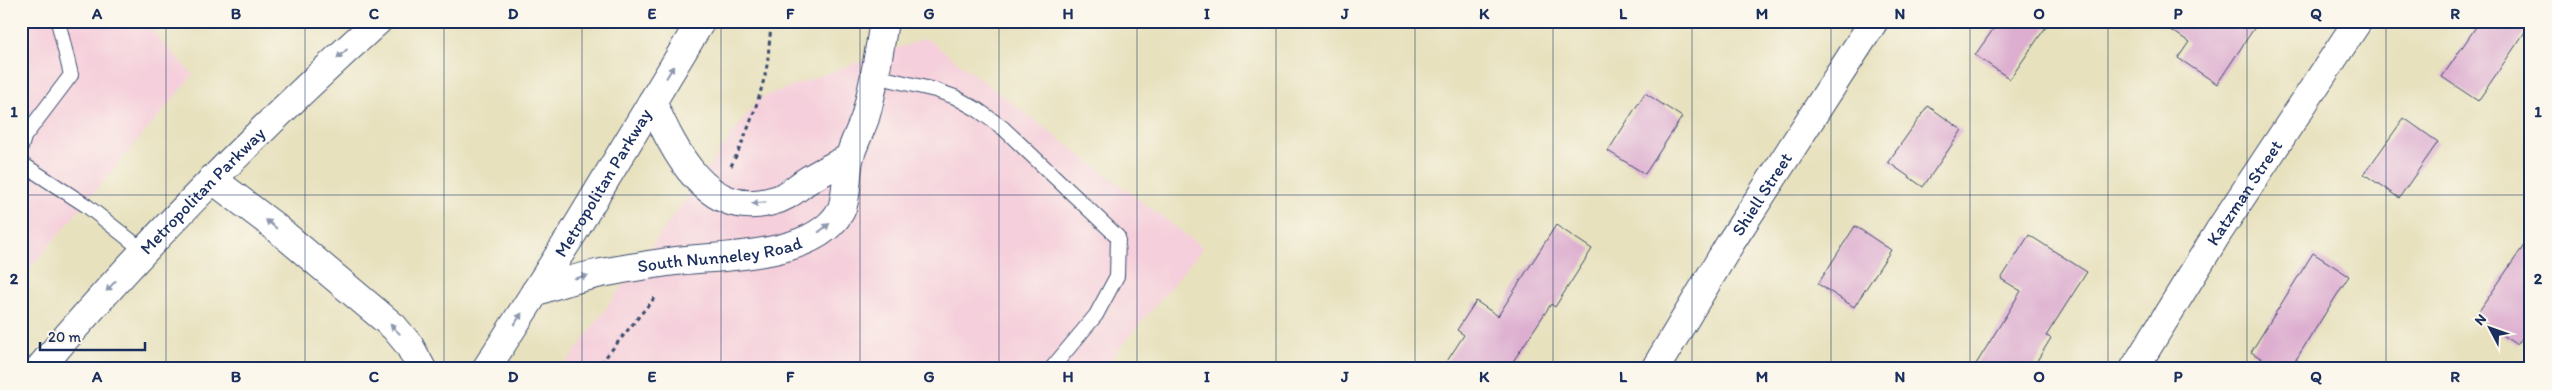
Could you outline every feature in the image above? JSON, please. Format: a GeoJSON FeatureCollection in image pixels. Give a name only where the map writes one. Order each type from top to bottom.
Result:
{"type":"FeatureCollection","features":[{"type":"Feature","properties":{"kind":"street","name":"Metropolitan Parkway"},"geometry":{"type":"LineString","coordinates":[[39,369],[212,178],[378,21]]}},
{"type":"Feature","properties":{"kind":"street","name":"Metropolitan Parkway"},"geometry":{"type":"LineString","coordinates":[[486,369],[652,102],[700,21]]}},
{"type":"Feature","properties":{"kind":"street","name":"South Nunneley Road"},"geometry":{"type":"LineString","coordinates":[[535,292],[558,283],[611,271],[676,261],[767,251],[812,237],[829,226],[841,211],[849,158],[864,120],[875,76],[884,21]]}},
{"type":"Feature","properties":{"kind":"street","name":"Shiell Street"},"geometry":{"type":"LineString","coordinates":[[1654,369],[1731,242],[1874,21]]}},
{"type":"Feature","properties":{"kind":"street","name":"Katzman Street"},"geometry":{"type":"LineString","coordinates":[[2134,369],[2219,231],[2358,21]]}},
{"type":"Feature","properties":{"kind":"street"},"geometry":{"type":"LineString","coordinates":[[652,102],[666,134],[693,175],[704,186],[730,201],[744,204],[772,201],[790,194],[805,182],[849,158]]}},
{"type":"Feature","properties":{"kind":"street"},"geometry":{"type":"LineString","coordinates":[[212,178],[274,226],[394,327],[409,344],[422,369]]}},
{"type":"Feature","properties":{"kind":"lane"},"geometry":{"type":"LineString","coordinates":[[21,148],[24,137],[71,75],[58,21]]}},
{"type":"Feature","properties":{"kind":"lane"},"geometry":{"type":"LineString","coordinates":[[875,76],[935,90],[955,97],[978,110],[1003,128],[1118,237],[1117,276],[1096,315],[1051,369]]}},
{"type":"Feature","properties":{"kind":"lane"},"geometry":{"type":"LineString","coordinates":[[21,164],[87,206],[144,251]]}},
{"type":"Feature","properties":{"kind":"path"},"geometry":{"type":"LineString","coordinates":[[726,174],[746,134],[759,98],[766,70],[772,21]]}},
{"type":"Feature","properties":{"kind":"path"},"geometry":{"type":"LineString","coordinates":[[596,369],[656,295]]}},
{"type":"Feature","properties":{"kind":"shaded area"},"geometry":{"type":"Polygon","coordinates":[[[21,21],[143,21],[193,75],[21,279],[21,21]]]}},
{"type":"Feature","properties":{"kind":"shaded area"},"geometry":{"type":"Polygon","coordinates":[[[926,38],[1203,248],[1102,369],[562,369],[759,98],[926,38]]]}},
{"type":"Feature","properties":{"kind":"building"},"geometry":{"type":"Polygon","coordinates":[[[1999,21],[2050,21],[2010,79],[1975,55],[1999,21]]]}},
{"type":"Feature","properties":{"kind":"building"},"geometry":{"type":"Polygon","coordinates":[[[2158,21],[2259,21],[2217,84],[2178,58],[2189,42],[2158,21]]]}},
{"type":"Feature","properties":{"kind":"building"},"geometry":{"type":"Polygon","coordinates":[[[2480,21],[2531,23],[2478,101],[2442,77],[2480,21]]]}},
{"type":"Feature","properties":{"kind":"building"},"geometry":{"type":"Polygon","coordinates":[[[1645,93],[1682,117],[1645,174],[1608,151],[1645,93]]]}},
{"type":"Feature","properties":{"kind":"building"},"geometry":{"type":"Polygon","coordinates":[[[1928,106],[1962,130],[1923,187],[1888,162],[1928,106]]]}},
{"type":"Feature","properties":{"kind":"building"},"geometry":{"type":"Polygon","coordinates":[[[2404,118],[2438,142],[2399,198],[2364,174],[2404,118]]]}},
{"type":"Feature","properties":{"kind":"building"},"geometry":{"type":"Polygon","coordinates":[[[1556,225],[1592,249],[1555,307],[1551,304],[1508,369],[1442,369],[1464,335],[1457,330],[1476,301],[1498,316],[1556,225]]]}},
{"type":"Feature","properties":{"kind":"building"},"geometry":{"type":"Polygon","coordinates":[[[1855,226],[1891,250],[1854,307],[1818,284],[1855,226]]]}},
{"type":"Feature","properties":{"kind":"building"},"geometry":{"type":"Polygon","coordinates":[[[2029,235],[2087,272],[2046,336],[2051,338],[2032,369],[1973,369],[2021,291],[2001,279],[2029,235]]]}},
{"type":"Feature","properties":{"kind":"building"},"geometry":{"type":"Polygon","coordinates":[[[2531,235],[2531,325],[2517,345],[2475,317],[2531,235]]]}},
{"type":"Feature","properties":{"kind":"building"},"geometry":{"type":"Polygon","coordinates":[[[2313,253],[2349,276],[2290,369],[2278,369],[2251,352],[2313,253]]]}}]}
